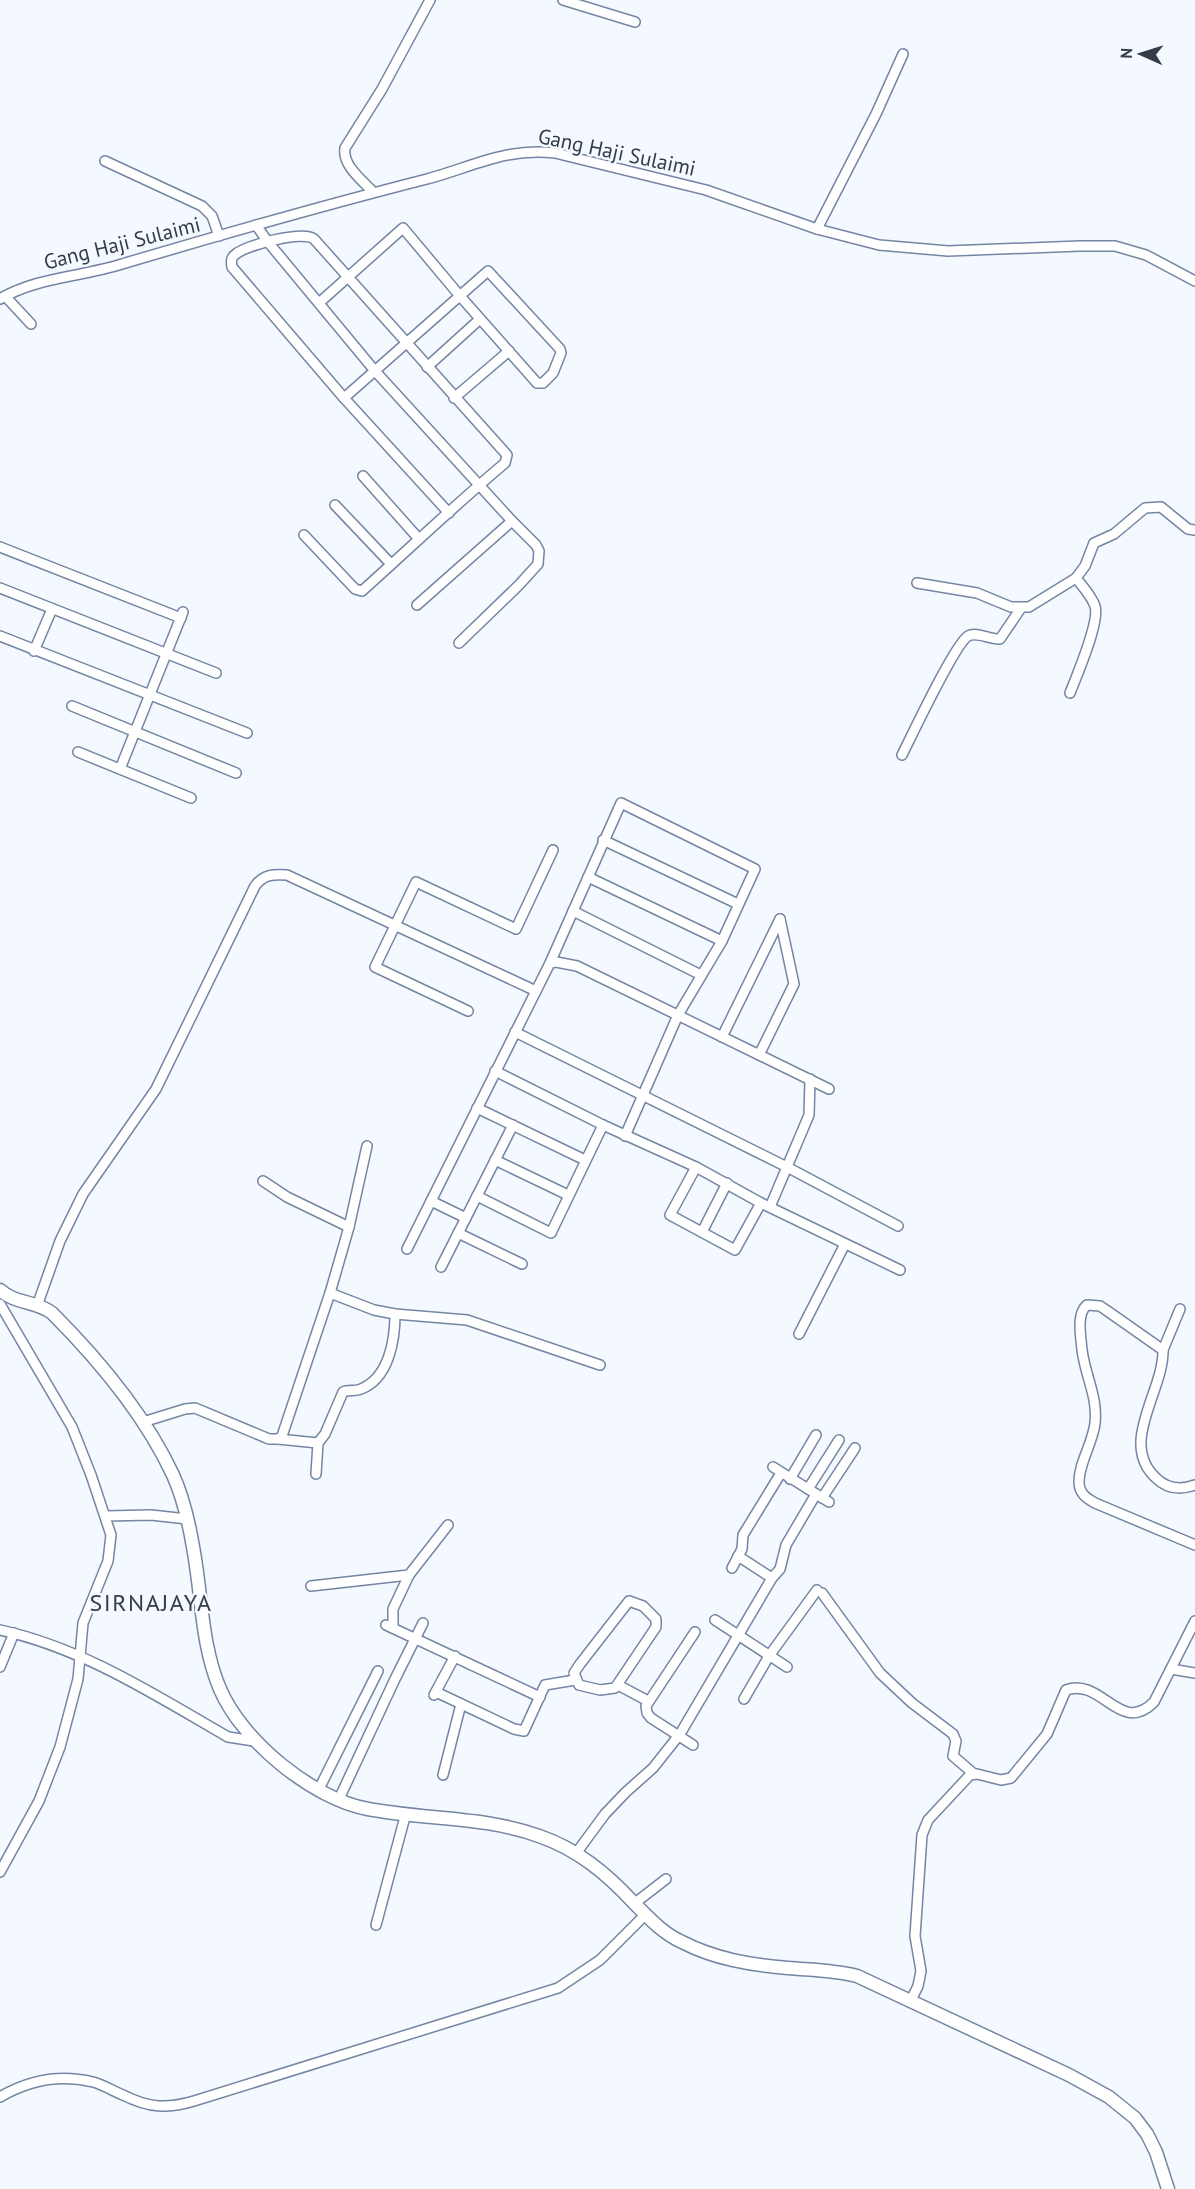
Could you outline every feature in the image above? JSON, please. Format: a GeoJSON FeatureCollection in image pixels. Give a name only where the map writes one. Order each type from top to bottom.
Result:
{"type":"FeatureCollection","features":[{"type":"Feature","properties":{"kind":"street"},"geometry":{"type":"LineString","coordinates":[[373,192],[346,162],[345,148],[382,89],[430,0]]}},
{"type":"Feature","properties":{"kind":"street"},"geometry":{"type":"LineString","coordinates":[[562,0],[635,22]]}},
{"type":"Feature","properties":{"kind":"street"},"geometry":{"type":"LineString","coordinates":[[817,229],[876,114],[903,54]]}},
{"type":"Feature","properties":{"kind":"street","name":"Gang Haji Sulaimi"},"geometry":{"type":"LineString","coordinates":[[3,297],[31,285],[106,268],[373,192],[447,174],[508,154],[534,151],[555,153],[676,181],[817,229],[868,243],[908,249],[948,251],[1115,246],[1146,255],[1195,280]]}},
{"type":"Feature","properties":{"kind":"street"},"geometry":{"type":"LineString","coordinates":[[105,161],[202,206],[212,216],[219,236]]}},
{"type":"Feature","properties":{"kind":"street"},"geometry":{"type":"LineString","coordinates":[[256,225],[375,371],[536,545],[540,555],[538,564],[459,643]]}},
{"type":"Feature","properties":{"kind":"street"},"geometry":{"type":"LineString","coordinates":[[320,302],[403,228],[460,296],[480,319],[537,382],[541,384],[553,373],[561,353],[560,349],[489,271],[460,296],[406,343],[344,399]]}},
{"type":"Feature","properties":{"kind":"street"},"geometry":{"type":"LineString","coordinates":[[304,535],[358,591],[362,591],[505,463],[507,455],[310,236],[268,242],[237,252],[231,261],[232,267],[344,399],[449,513]]}},
{"type":"Feature","properties":{"kind":"street"},"geometry":{"type":"LineString","coordinates":[[3,297],[31,324]]}},
{"type":"Feature","properties":{"kind":"street"},"geometry":{"type":"LineString","coordinates":[[427,367],[480,319]]}},
{"type":"Feature","properties":{"kind":"street"},"geometry":{"type":"LineString","coordinates":[[454,398],[509,351]]}},
{"type":"Feature","properties":{"kind":"street"},"geometry":{"type":"LineString","coordinates":[[363,476],[419,539]]}},
{"type":"Feature","properties":{"kind":"street"},"geometry":{"type":"LineString","coordinates":[[335,505],[391,564]]}},
{"type":"Feature","properties":{"kind":"street"},"geometry":{"type":"LineString","coordinates":[[917,583],[976,593],[1004,605],[1021,608],[1035,604],[1076,578],[1085,566],[1094,543],[1114,534],[1145,508],[1161,507],[1188,528],[1195,530]]}},
{"type":"Feature","properties":{"kind":"street"},"geometry":{"type":"LineString","coordinates":[[417,605],[512,521]]}},
{"type":"Feature","properties":{"kind":"street"},"geometry":{"type":"LineString","coordinates":[[0,547],[182,615],[120,769]]}},
{"type":"Feature","properties":{"kind":"street"},"geometry":{"type":"LineString","coordinates":[[1070,693],[1094,625],[1096,612],[1091,599],[1076,578]]}},
{"type":"Feature","properties":{"kind":"street"},"geometry":{"type":"LineString","coordinates":[[0,588],[216,673]]}},
{"type":"Feature","properties":{"kind":"street"},"geometry":{"type":"LineString","coordinates":[[902,755],[946,670],[966,638],[973,635],[1000,639],[1021,608]]}},
{"type":"Feature","properties":{"kind":"street"},"geometry":{"type":"LineString","coordinates":[[34,651],[52,609]]}},
{"type":"Feature","properties":{"kind":"street"},"geometry":{"type":"LineString","coordinates":[[0,636],[247,734]]}},
{"type":"Feature","properties":{"kind":"street"},"geometry":{"type":"LineString","coordinates":[[72,706],[236,773]]}},
{"type":"Feature","properties":{"kind":"street"},"geometry":{"type":"LineString","coordinates":[[78,752],[191,798]]}},
{"type":"Feature","properties":{"kind":"street"},"geometry":{"type":"LineString","coordinates":[[407,1249],[550,963],[621,803],[755,869],[722,941],[678,1015],[625,1136]]}},
{"type":"Feature","properties":{"kind":"street"},"geometry":{"type":"LineString","coordinates":[[603,840],[738,904]]}},
{"type":"Feature","properties":{"kind":"street"},"geometry":{"type":"LineString","coordinates":[[468,1011],[375,967],[416,882],[516,929],[552,850]]}},
{"type":"Feature","properties":{"kind":"street"},"geometry":{"type":"LineString","coordinates":[[37,1306],[60,1241],[83,1194],[156,1089],[260,879],[269,875],[287,875],[536,991]]}},
{"type":"Feature","properties":{"kind":"street"},"geometry":{"type":"LineString","coordinates":[[588,877],[722,941]]}},
{"type":"Feature","properties":{"kind":"street"},"geometry":{"type":"LineString","coordinates":[[573,911],[701,975]]}},
{"type":"Feature","properties":{"kind":"street"},"geometry":{"type":"LineString","coordinates":[[722,1037],[780,919],[794,984],[759,1055]]}},
{"type":"Feature","properties":{"kind":"street"},"geometry":{"type":"LineString","coordinates":[[550,963],[577,966],[829,1089]]}},
{"type":"Feature","properties":{"kind":"street"},"geometry":{"type":"LineString","coordinates":[[515,1032],[787,1167],[898,1226]]}},
{"type":"Feature","properties":{"kind":"street"},"geometry":{"type":"LineString","coordinates":[[495,1071],[625,1136],[696,1167],[760,1203],[900,1270]]}},
{"type":"Feature","properties":{"kind":"street"},"geometry":{"type":"LineString","coordinates":[[770,1207],[809,1115],[810,1079]]}},
{"type":"Feature","properties":{"kind":"street"},"geometry":{"type":"LineString","coordinates":[[477,1108],[585,1160]]}},
{"type":"Feature","properties":{"kind":"street"},"geometry":{"type":"LineString","coordinates":[[441,1267],[513,1125]]}},
{"type":"Feature","properties":{"kind":"street"},"geometry":{"type":"LineString","coordinates":[[477,1196],[551,1233],[603,1125]]}},
{"type":"Feature","properties":{"kind":"street"},"geometry":{"type":"LineString","coordinates":[[278,1439],[284,1433],[330,1293],[349,1227],[367,1146]]}},
{"type":"Feature","properties":{"kind":"street"},"geometry":{"type":"LineString","coordinates":[[495,1160],[568,1195]]}},
{"type":"Feature","properties":{"kind":"street"},"geometry":{"type":"LineString","coordinates":[[696,1167],[670,1215],[735,1250],[760,1203]]}},
{"type":"Feature","properties":{"kind":"street"},"geometry":{"type":"LineString","coordinates":[[263,1181],[287,1197],[349,1227]]}},
{"type":"Feature","properties":{"kind":"street"},"geometry":{"type":"LineString","coordinates":[[702,1232],[727,1183]]}},
{"type":"Feature","properties":{"kind":"street"},"geometry":{"type":"LineString","coordinates":[[431,1202],[466,1218]]}},
{"type":"Feature","properties":{"kind":"street"},"geometry":{"type":"LineString","coordinates":[[458,1233],[522,1264]]}},
{"type":"Feature","properties":{"kind":"street"},"geometry":{"type":"LineString","coordinates":[[799,1334],[845,1244]]}},
{"type":"Feature","properties":{"kind":"street"},"geometry":{"type":"LineString","coordinates":[[0,1290],[72,1427],[111,1535],[105,1570],[83,1623],[73,1704],[48,1782],[26,1828],[0,1872]]}},
{"type":"Feature","properties":{"kind":"street"},"geometry":{"type":"LineString","coordinates":[[330,1293],[360,1306],[395,1314],[467,1320],[600,1365]]}},
{"type":"Feature","properties":{"kind":"street"},"geometry":{"type":"LineString","coordinates":[[4,1301],[37,1306],[47,1310],[101,1368],[143,1422],[173,1476],[187,1519],[213,1670],[219,1689],[233,1715],[254,1741],[288,1770],[339,1799],[370,1809],[467,1819],[538,1835],[577,1852],[605,1875],[645,1915],[674,1938],[712,1955],[752,1964],[844,1972],[881,1986],[1069,2075],[1116,2103],[1135,2118],[1147,2134],[1162,2167],[1168,2189]]}},
{"type":"Feature","properties":{"kind":"street"},"geometry":{"type":"LineString","coordinates":[[1163,1350],[1100,1306],[1092,1305],[1083,1309],[1081,1314],[1082,1354],[1096,1410],[1095,1427],[1080,1475],[1080,1490],[1083,1496],[1095,1503],[1195,1545]]}},
{"type":"Feature","properties":{"kind":"street"},"geometry":{"type":"LineString","coordinates":[[1180,1309],[1163,1350],[1161,1369],[1142,1434],[1143,1457],[1152,1474],[1166,1485],[1179,1488],[1195,1485]]}},
{"type":"Feature","properties":{"kind":"street"},"geometry":{"type":"LineString","coordinates":[[316,1473],[318,1443],[325,1434],[342,1392],[360,1390],[368,1386],[382,1370],[393,1341],[395,1314]]}},
{"type":"Feature","properties":{"kind":"street"},"geometry":{"type":"LineString","coordinates":[[143,1422],[195,1408],[269,1439],[318,1443]]}},
{"type":"Feature","properties":{"kind":"street"},"geometry":{"type":"LineString","coordinates":[[790,1479],[816,1435]]}},
{"type":"Feature","properties":{"kind":"street"},"geometry":{"type":"LineString","coordinates":[[819,1496],[839,1440]]}},
{"type":"Feature","properties":{"kind":"street"},"geometry":{"type":"LineString","coordinates":[[577,1852],[605,1814],[653,1768],[680,1734],[740,1636],[772,1578],[780,1569],[786,1545],[855,1448]]}},
{"type":"Feature","properties":{"kind":"street"},"geometry":{"type":"LineString","coordinates":[[732,1568],[742,1550],[742,1535],[777,1470],[819,1496]]}},
{"type":"Feature","properties":{"kind":"street"},"geometry":{"type":"LineString","coordinates":[[106,1516],[151,1515],[187,1519]]}},
{"type":"Feature","properties":{"kind":"street"},"geometry":{"type":"LineString","coordinates":[[448,1525],[409,1575],[393,1609],[389,1626],[540,1697]]}},
{"type":"Feature","properties":{"kind":"street"},"geometry":{"type":"LineString","coordinates":[[738,1556],[772,1578]]}},
{"type":"Feature","properties":{"kind":"street"},"geometry":{"type":"LineString","coordinates":[[311,1586],[409,1575]]}},
{"type":"Feature","properties":{"kind":"street"},"geometry":{"type":"LineString","coordinates":[[744,1699],[769,1656],[820,1592],[880,1673],[912,1703],[953,1734],[956,1741],[953,1756],[974,1774],[1001,1780],[1011,1778],[1047,1734],[1066,1690],[1082,1687],[1124,1712],[1137,1714],[1148,1709],[1154,1702],[1195,1621]]}},
{"type":"Feature","properties":{"kind":"street"},"geometry":{"type":"LineString","coordinates":[[629,1601],[636,1602],[656,1619],[656,1627],[618,1685],[609,1690],[579,1685],[574,1674],[629,1601]]}},
{"type":"Feature","properties":{"kind":"street"},"geometry":{"type":"LineString","coordinates":[[715,1620],[787,1667]]}},
{"type":"Feature","properties":{"kind":"street"},"geometry":{"type":"LineString","coordinates":[[339,1799],[394,1679],[423,1623]]}},
{"type":"Feature","properties":{"kind":"street"},"geometry":{"type":"LineString","coordinates":[[0,1630],[80,1655],[228,1737],[254,1741]]}},
{"type":"Feature","properties":{"kind":"street"},"geometry":{"type":"LineString","coordinates":[[693,1744],[651,1718],[647,1713],[648,1701],[695,1632]]}},
{"type":"Feature","properties":{"kind":"street"},"geometry":{"type":"LineString","coordinates":[[0,1667],[14,1633]]}},
{"type":"Feature","properties":{"kind":"street"},"geometry":{"type":"LineString","coordinates":[[455,1656],[435,1695],[461,1704],[514,1729],[524,1731],[545,1685],[575,1680]]}},
{"type":"Feature","properties":{"kind":"street"},"geometry":{"type":"LineString","coordinates":[[1171,1669],[1195,1673]]}},
{"type":"Feature","properties":{"kind":"street"},"geometry":{"type":"LineString","coordinates":[[319,1789],[375,1670],[394,1679]]}},
{"type":"Feature","properties":{"kind":"street"},"geometry":{"type":"LineString","coordinates":[[618,1685],[648,1701]]}},
{"type":"Feature","properties":{"kind":"street"},"geometry":{"type":"LineString","coordinates":[[443,1775],[461,1704]]}},
{"type":"Feature","properties":{"kind":"street"},"geometry":{"type":"LineString","coordinates":[[911,2000],[918,1986],[921,1971],[915,1936],[921,1835],[928,1820],[967,1778],[974,1774]]}},
{"type":"Feature","properties":{"kind":"street"},"geometry":{"type":"LineString","coordinates":[[376,1925],[406,1813]]}},
{"type":"Feature","properties":{"kind":"street"},"geometry":{"type":"LineString","coordinates":[[634,1903],[666,1879]]}},
{"type":"Feature","properties":{"kind":"street"},"geometry":{"type":"LineString","coordinates":[[0,2097],[40,2080],[69,2079],[93,2082],[132,2100],[157,2107],[194,2101],[558,1988],[600,1960],[645,1915]]}},
{"type":"Feature","properties":{"kind":"district","name":"SIRNAJAYA"},"geometry":{"type":"Point","coordinates":[151,1602]}}]}
